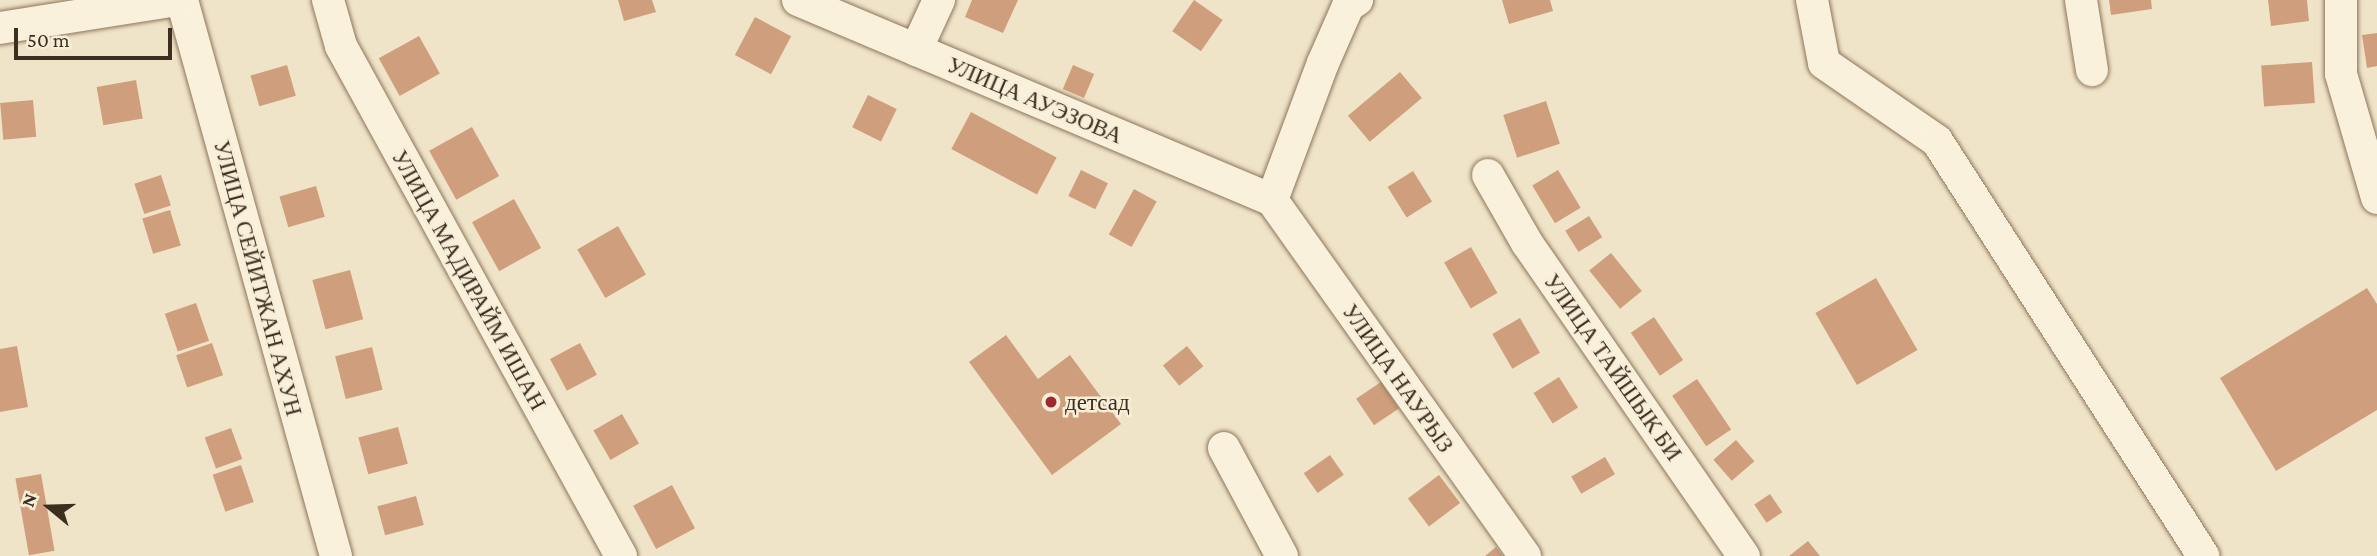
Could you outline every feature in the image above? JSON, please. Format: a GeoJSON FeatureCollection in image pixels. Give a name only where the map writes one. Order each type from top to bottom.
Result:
{"type":"FeatureCollection","features":[{"type":"Feature","properties":{"kind":"street"},"geometry":{"type":"LineString","coordinates":[[0,28],[176,0]]}},
{"type":"Feature","properties":{"kind":"street","name":"УЛИЦА СЕЙИТЖАН АХУН"},"geometry":{"type":"LineString","coordinates":[[182,0],[336,556]]}},
{"type":"Feature","properties":{"kind":"street","name":"УЛИЦА МАДИРАЙМ ИШАН"},"geometry":{"type":"LineString","coordinates":[[328,0],[341,47],[621,556]]}},
{"type":"Feature","properties":{"kind":"street","name":"УЛИЦА АУЭЗОВА"},"geometry":{"type":"LineString","coordinates":[[798,0],[1272,200]]}},
{"type":"Feature","properties":{"kind":"street"},"geometry":{"type":"LineString","coordinates":[[916,50],[939,0]]}},
{"type":"Feature","properties":{"kind":"street"},"geometry":{"type":"LineString","coordinates":[[1272,200],[1343,17],[1357,0]]}},
{"type":"Feature","properties":{"kind":"street"},"geometry":{"type":"LineString","coordinates":[[1812,0],[1824,63],[1937,141],[2203,556]]}},
{"type":"Feature","properties":{"kind":"street"},"geometry":{"type":"LineString","coordinates":[[2081,0],[2092,70]]}},
{"type":"Feature","properties":{"kind":"street"},"geometry":{"type":"LineString","coordinates":[[2341,0],[2341,74],[2377,198]]}},
{"type":"Feature","properties":{"kind":"street","name":"УЛИЦА ТАЙШЫК БИ"},"geometry":{"type":"LineString","coordinates":[[1488,175],[1527,243],[1744,556]]}},
{"type":"Feature","properties":{"kind":"street","name":"УЛИЦА НАУРЫЗ"},"geometry":{"type":"LineString","coordinates":[[1272,200],[1525,556]]}},
{"type":"Feature","properties":{"kind":"street"},"geometry":{"type":"LineString","coordinates":[[1224,448],[1282,556]]}},
{"type":"Feature","properties":{"kind":"building"},"geometry":{"type":"Polygon","coordinates":[[[618,0],[652,0],[656,12],[624,21],[618,0]]]}},
{"type":"Feature","properties":{"kind":"building"},"geometry":{"type":"Polygon","coordinates":[[[972,0],[1018,0],[1003,33],[965,17],[972,0]]]}},
{"type":"Feature","properties":{"kind":"building"},"geometry":{"type":"Polygon","coordinates":[[[1194,0],[1223,20],[1201,51],[1172,31],[1194,0]]]}},
{"type":"Feature","properties":{"kind":"building"},"geometry":{"type":"Polygon","coordinates":[[[1502,0],[1550,0],[1553,11],[1509,24],[1502,0]]]}},
{"type":"Feature","properties":{"kind":"building"},"geometry":{"type":"Polygon","coordinates":[[[2109,0],[2151,0],[2152,9],[2111,15],[2109,0]]]}},
{"type":"Feature","properties":{"kind":"building"},"geometry":{"type":"Polygon","coordinates":[[[2268,0],[2307,0],[2309,21],[2271,26],[2268,0]]]}},
{"type":"Feature","properties":{"kind":"building"},"geometry":{"type":"Polygon","coordinates":[[[755,17],[791,36],[771,74],[735,55],[755,17]]]}},
{"type":"Feature","properties":{"kind":"building"},"geometry":{"type":"Polygon","coordinates":[[[2377,33],[2377,66],[2367,68],[2362,35],[2377,33]]]}},
{"type":"Feature","properties":{"kind":"building"},"geometry":{"type":"Polygon","coordinates":[[[419,36],[440,74],[400,96],[379,58],[419,36]]]}},
{"type":"Feature","properties":{"kind":"building"},"geometry":{"type":"Polygon","coordinates":[[[2312,62],[2315,103],[2264,106],[2261,66],[2312,62]]]}},
{"type":"Feature","properties":{"kind":"building"},"geometry":{"type":"Polygon","coordinates":[[[287,65],[296,96],[259,106],[250,75],[287,65]]]}},
{"type":"Feature","properties":{"kind":"building"},"geometry":{"type":"Polygon","coordinates":[[[1073,65],[1094,74],[1084,98],[1063,89],[1073,65]]]}},
{"type":"Feature","properties":{"kind":"building"},"geometry":{"type":"Polygon","coordinates":[[[1400,72],[1422,98],[1370,142],[1348,116],[1400,72]]]}},
{"type":"Feature","properties":{"kind":"building"},"geometry":{"type":"Polygon","coordinates":[[[136,80],[143,118],[103,125],[97,87],[136,80]]]}},
{"type":"Feature","properties":{"kind":"building"},"geometry":{"type":"Polygon","coordinates":[[[868,95],[897,109],[881,141],[852,127],[868,95]]]}},
{"type":"Feature","properties":{"kind":"building"},"geometry":{"type":"Polygon","coordinates":[[[33,100],[36,137],[3,140],[0,103],[33,100]]]}},
{"type":"Feature","properties":{"kind":"building"},"geometry":{"type":"Polygon","coordinates":[[[1546,101],[1560,144],[1517,158],[1503,115],[1546,101]]]}},
{"type":"Feature","properties":{"kind":"building"},"geometry":{"type":"Polygon","coordinates":[[[971,112],[1057,158],[1037,195],[951,149],[971,112]]]}},
{"type":"Feature","properties":{"kind":"building"},"geometry":{"type":"Polygon","coordinates":[[[472,127],[499,176],[456,200],[429,151],[472,127]]]}},
{"type":"Feature","properties":{"kind":"building"},"geometry":{"type":"Polygon","coordinates":[[[1081,170],[1108,183],[1095,209],[1068,196],[1081,170]]]}},
{"type":"Feature","properties":{"kind":"building"},"geometry":{"type":"Polygon","coordinates":[[[1558,170],[1581,208],[1555,223],[1532,185],[1558,170]]]}},
{"type":"Feature","properties":{"kind":"building"},"geometry":{"type":"Polygon","coordinates":[[[1413,171],[1432,202],[1407,217],[1388,187],[1413,171]]]}},
{"type":"Feature","properties":{"kind":"building"},"geometry":{"type":"Polygon","coordinates":[[[161,175],[171,205],[144,214],[134,184],[161,175]]]}},
{"type":"Feature","properties":{"kind":"building"},"geometry":{"type":"Polygon","coordinates":[[[316,186],[325,217],[288,227],[279,196],[316,186]]]}},
{"type":"Feature","properties":{"kind":"building"},"geometry":{"type":"Polygon","coordinates":[[[1134,189],[1157,202],[1132,247],[1109,234],[1134,189]]]}},
{"type":"Feature","properties":{"kind":"building"},"geometry":{"type":"Polygon","coordinates":[[[514,199],[541,248],[499,271],[472,222],[514,199]]]}},
{"type":"Feature","properties":{"kind":"building"},"geometry":{"type":"Polygon","coordinates":[[[170,210],[181,245],[153,254],[142,218],[170,210]]]}},
{"type":"Feature","properties":{"kind":"building"},"geometry":{"type":"Polygon","coordinates":[[[1589,216],[1602,237],[1579,252],[1565,231],[1589,216]]]}},
{"type":"Feature","properties":{"kind":"building"},"geometry":{"type":"Polygon","coordinates":[[[618,226],[646,274],[605,298],[577,250],[618,226]]]}},
{"type":"Feature","properties":{"kind":"building"},"geometry":{"type":"Polygon","coordinates":[[[1471,247],[1498,293],[1471,308],[1444,262],[1471,247]]]}},
{"type":"Feature","properties":{"kind":"building"},"geometry":{"type":"Polygon","coordinates":[[[1611,253],[1642,291],[1620,309],[1589,271],[1611,253]]]}},
{"type":"Feature","properties":{"kind":"building"},"geometry":{"type":"Polygon","coordinates":[[[350,270],[363,319],[326,329],[312,280],[350,270]]]}},
{"type":"Feature","properties":{"kind":"building"},"geometry":{"type":"Polygon","coordinates":[[[1876,278],[1918,350],[1857,385],[1815,313],[1876,278]]]}},
{"type":"Feature","properties":{"kind":"building"},"geometry":{"type":"Polygon","coordinates":[[[2367,288],[2377,304],[2377,410],[2276,471],[2220,378],[2367,288]]]}},
{"type":"Feature","properties":{"kind":"building"},"geometry":{"type":"Polygon","coordinates":[[[196,303],[209,341],[178,352],[165,314],[196,303]]]}},
{"type":"Feature","properties":{"kind":"building"},"geometry":{"type":"Polygon","coordinates":[[[1654,317],[1683,360],[1660,376],[1631,333],[1654,317]]]}},
{"type":"Feature","properties":{"kind":"building"},"geometry":{"type":"Polygon","coordinates":[[[1520,318],[1540,353],[1512,369],[1492,334],[1520,318]]]}},
{"type":"Feature","properties":{"kind":"building","name":"детсад"},"geometry":{"type":"Polygon","coordinates":[[[1006,335],[1038,379],[1070,355],[1121,424],[1052,475],[969,362],[1006,335]]]}},
{"type":"Feature","properties":{"kind":"building"},"geometry":{"type":"Polygon","coordinates":[[[212,343],[223,375],[187,388],[176,355],[212,343]]]}},
{"type":"Feature","properties":{"kind":"building"},"geometry":{"type":"Polygon","coordinates":[[[580,343],[597,375],[567,391],[550,359],[580,343]]]}},
{"type":"Feature","properties":{"kind":"building"},"geometry":{"type":"Polygon","coordinates":[[[17,346],[28,407],[0,412],[0,349],[17,346]]]}},
{"type":"Feature","properties":{"kind":"building"},"geometry":{"type":"Polygon","coordinates":[[[1187,346],[1203,366],[1179,386],[1163,366],[1187,346]]]}},
{"type":"Feature","properties":{"kind":"building"},"geometry":{"type":"Polygon","coordinates":[[[372,347],[383,390],[346,399],[335,356],[372,347]]]}},
{"type":"Feature","properties":{"kind":"building"},"geometry":{"type":"Polygon","coordinates":[[[1559,377],[1578,408],[1553,423],[1534,393],[1559,377]]]}},
{"type":"Feature","properties":{"kind":"building"},"geometry":{"type":"Polygon","coordinates":[[[1697,379],[1731,430],[1706,446],[1672,396],[1697,379]]]}},
{"type":"Feature","properties":{"kind":"building"},"geometry":{"type":"Polygon","coordinates":[[[1381,382],[1399,409],[1374,425],[1356,399],[1381,382]]]}},
{"type":"Feature","properties":{"kind":"building"},"geometry":{"type":"Polygon","coordinates":[[[622,414],[639,443],[610,460],[593,431],[622,414]]]}},
{"type":"Feature","properties":{"kind":"building"},"geometry":{"type":"Polygon","coordinates":[[[398,427],[408,464],[368,474],[358,438],[398,427]]]}},
{"type":"Feature","properties":{"kind":"building"},"geometry":{"type":"Polygon","coordinates":[[[231,428],[242,459],[216,469],[205,438],[231,428]]]}},
{"type":"Feature","properties":{"kind":"building"},"geometry":{"type":"Polygon","coordinates":[[[1736,440],[1754,461],[1732,481],[1713,460],[1736,440]]]}},
{"type":"Feature","properties":{"kind":"building"},"geometry":{"type":"Polygon","coordinates":[[[1330,455],[1344,475],[1318,493],[1304,473],[1330,455]]]}},
{"type":"Feature","properties":{"kind":"building"},"geometry":{"type":"Polygon","coordinates":[[[1605,457],[1615,474],[1581,494],[1571,476],[1605,457]]]}},
{"type":"Feature","properties":{"kind":"building"},"geometry":{"type":"Polygon","coordinates":[[[241,465],[254,502],[225,512],[213,475],[241,465]]]}},
{"type":"Feature","properties":{"kind":"building"},"geometry":{"type":"Polygon","coordinates":[[[41,474],[55,551],[29,555],[15,479],[41,474]]]}},
{"type":"Feature","properties":{"kind":"building"},"geometry":{"type":"Polygon","coordinates":[[[1439,475],[1460,503],[1429,526],[1408,498],[1439,475]]]}},
{"type":"Feature","properties":{"kind":"building"},"geometry":{"type":"Polygon","coordinates":[[[672,485],[695,528],[656,549],[633,506],[672,485]]]}},
{"type":"Feature","properties":{"kind":"building"},"geometry":{"type":"Polygon","coordinates":[[[1770,494],[1782,512],[1767,523],[1754,505],[1770,494]]]}},
{"type":"Feature","properties":{"kind":"building"},"geometry":{"type":"Polygon","coordinates":[[[416,496],[424,525],[385,535],[377,506],[416,496]]]}},
{"type":"Feature","properties":{"kind":"building"},"geometry":{"type":"Polygon","coordinates":[[[1808,541],[1820,556],[1789,556],[1808,541]]]}},
{"type":"Feature","properties":{"kind":"building"},"geometry":{"type":"Polygon","coordinates":[[[1496,547],[1503,556],[1485,556],[1496,547]]]}},
{"type":"Feature","properties":{"kind":"place","name":"детсад"},"geometry":{"type":"Point","coordinates":[1051,402]}}]}
